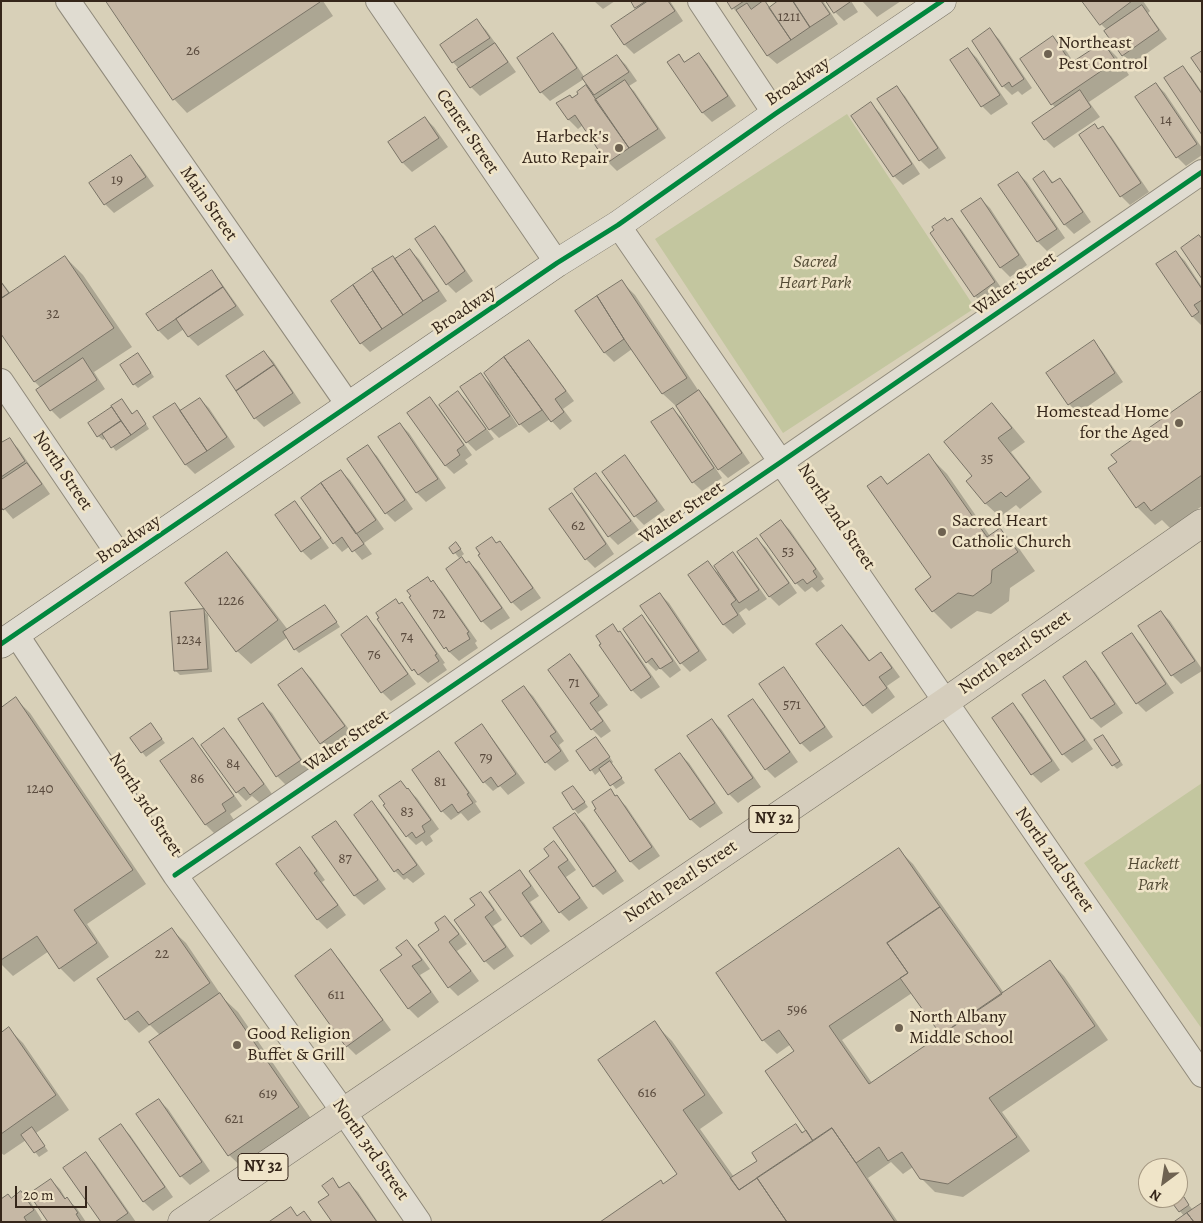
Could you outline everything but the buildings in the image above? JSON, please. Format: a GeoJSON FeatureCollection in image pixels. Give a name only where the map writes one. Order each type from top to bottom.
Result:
{"type":"FeatureCollection","features":[{"type":"Feature","properties":{"kind":"main road","name":"North Pearl Street"},"geometry":{"type":"LineString","coordinates":[[182,1222],[945,702],[1202,523]]}},
{"type":"Feature","properties":{"kind":"street","name":"Main Street"},"geometry":{"type":"LineString","coordinates":[[68,1],[349,406]]}},
{"type":"Feature","properties":{"kind":"street","name":"Center Street"},"geometry":{"type":"LineString","coordinates":[[378,1],[557,264]]}},
{"type":"Feature","properties":{"kind":"street"},"geometry":{"type":"LineString","coordinates":[[700,1],[775,114]]}},
{"type":"Feature","properties":{"kind":"street","name":"Broadway"},"geometry":{"type":"LineString","coordinates":[[9,639],[557,264],[618,225],[775,114],[942,1]]}},
{"type":"Feature","properties":{"kind":"street","name":"Walter Street"},"geometry":{"type":"LineString","coordinates":[[175,875],[781,462],[1202,172]]}},
{"type":"Feature","properties":{"kind":"street","name":"North 2nd Street"},"geometry":{"type":"LineString","coordinates":[[618,225],[1202,1075]]}},
{"type":"Feature","properties":{"kind":"street","name":"North Street"},"geometry":{"type":"LineString","coordinates":[[1,380],[122,561]]}},
{"type":"Feature","properties":{"kind":"street","name":"North 3rd Street"},"geometry":{"type":"LineString","coordinates":[[9,639],[343,1111],[419,1222]]}},
{"type":"Feature","properties":{"kind":"green space","name":"Sacred Heart Park"},"geometry":{"type":"Polygon","coordinates":[[[847,114],[975,308],[783,433],[655,239],[847,114]]]}},
{"type":"Feature","properties":{"kind":"green space","name":"Hackett Park"},"geometry":{"type":"Polygon","coordinates":[[[1202,783],[1202,1029],[1084,863],[1202,783]]]}},
{"type":"Feature","properties":{"kind":"cycle path"},"geometry":{"type":"LineString","coordinates":[[1,644],[557,263],[618,225],[775,114],[942,1]]}},
{"type":"Feature","properties":{"kind":"cycle path"},"geometry":{"type":"LineString","coordinates":[[175,875],[781,462],[1202,172]]}},
{"type":"Feature","properties":{"kind":"place","name":"Northeast Pest Control"},"geometry":{"type":"Point","coordinates":[1048,54]}},
{"type":"Feature","properties":{"kind":"place","name":"Harbeck's Auto Repair"},"geometry":{"type":"Point","coordinates":[619,148]}},
{"type":"Feature","properties":{"kind":"place","name":"Homestead Home for the Aged"},"geometry":{"type":"Point","coordinates":[1179,423]}},
{"type":"Feature","properties":{"kind":"place","name":"Sacred Heart Catholic Church"},"geometry":{"type":"Point","coordinates":[942,532]}},
{"type":"Feature","properties":{"kind":"place","name":"North Albany Middle School"},"geometry":{"type":"Point","coordinates":[899,1028]}},
{"type":"Feature","properties":{"kind":"place","name":"Good Religion Buffet & Grill"},"geometry":{"type":"Point","coordinates":[237,1045]}}]}
